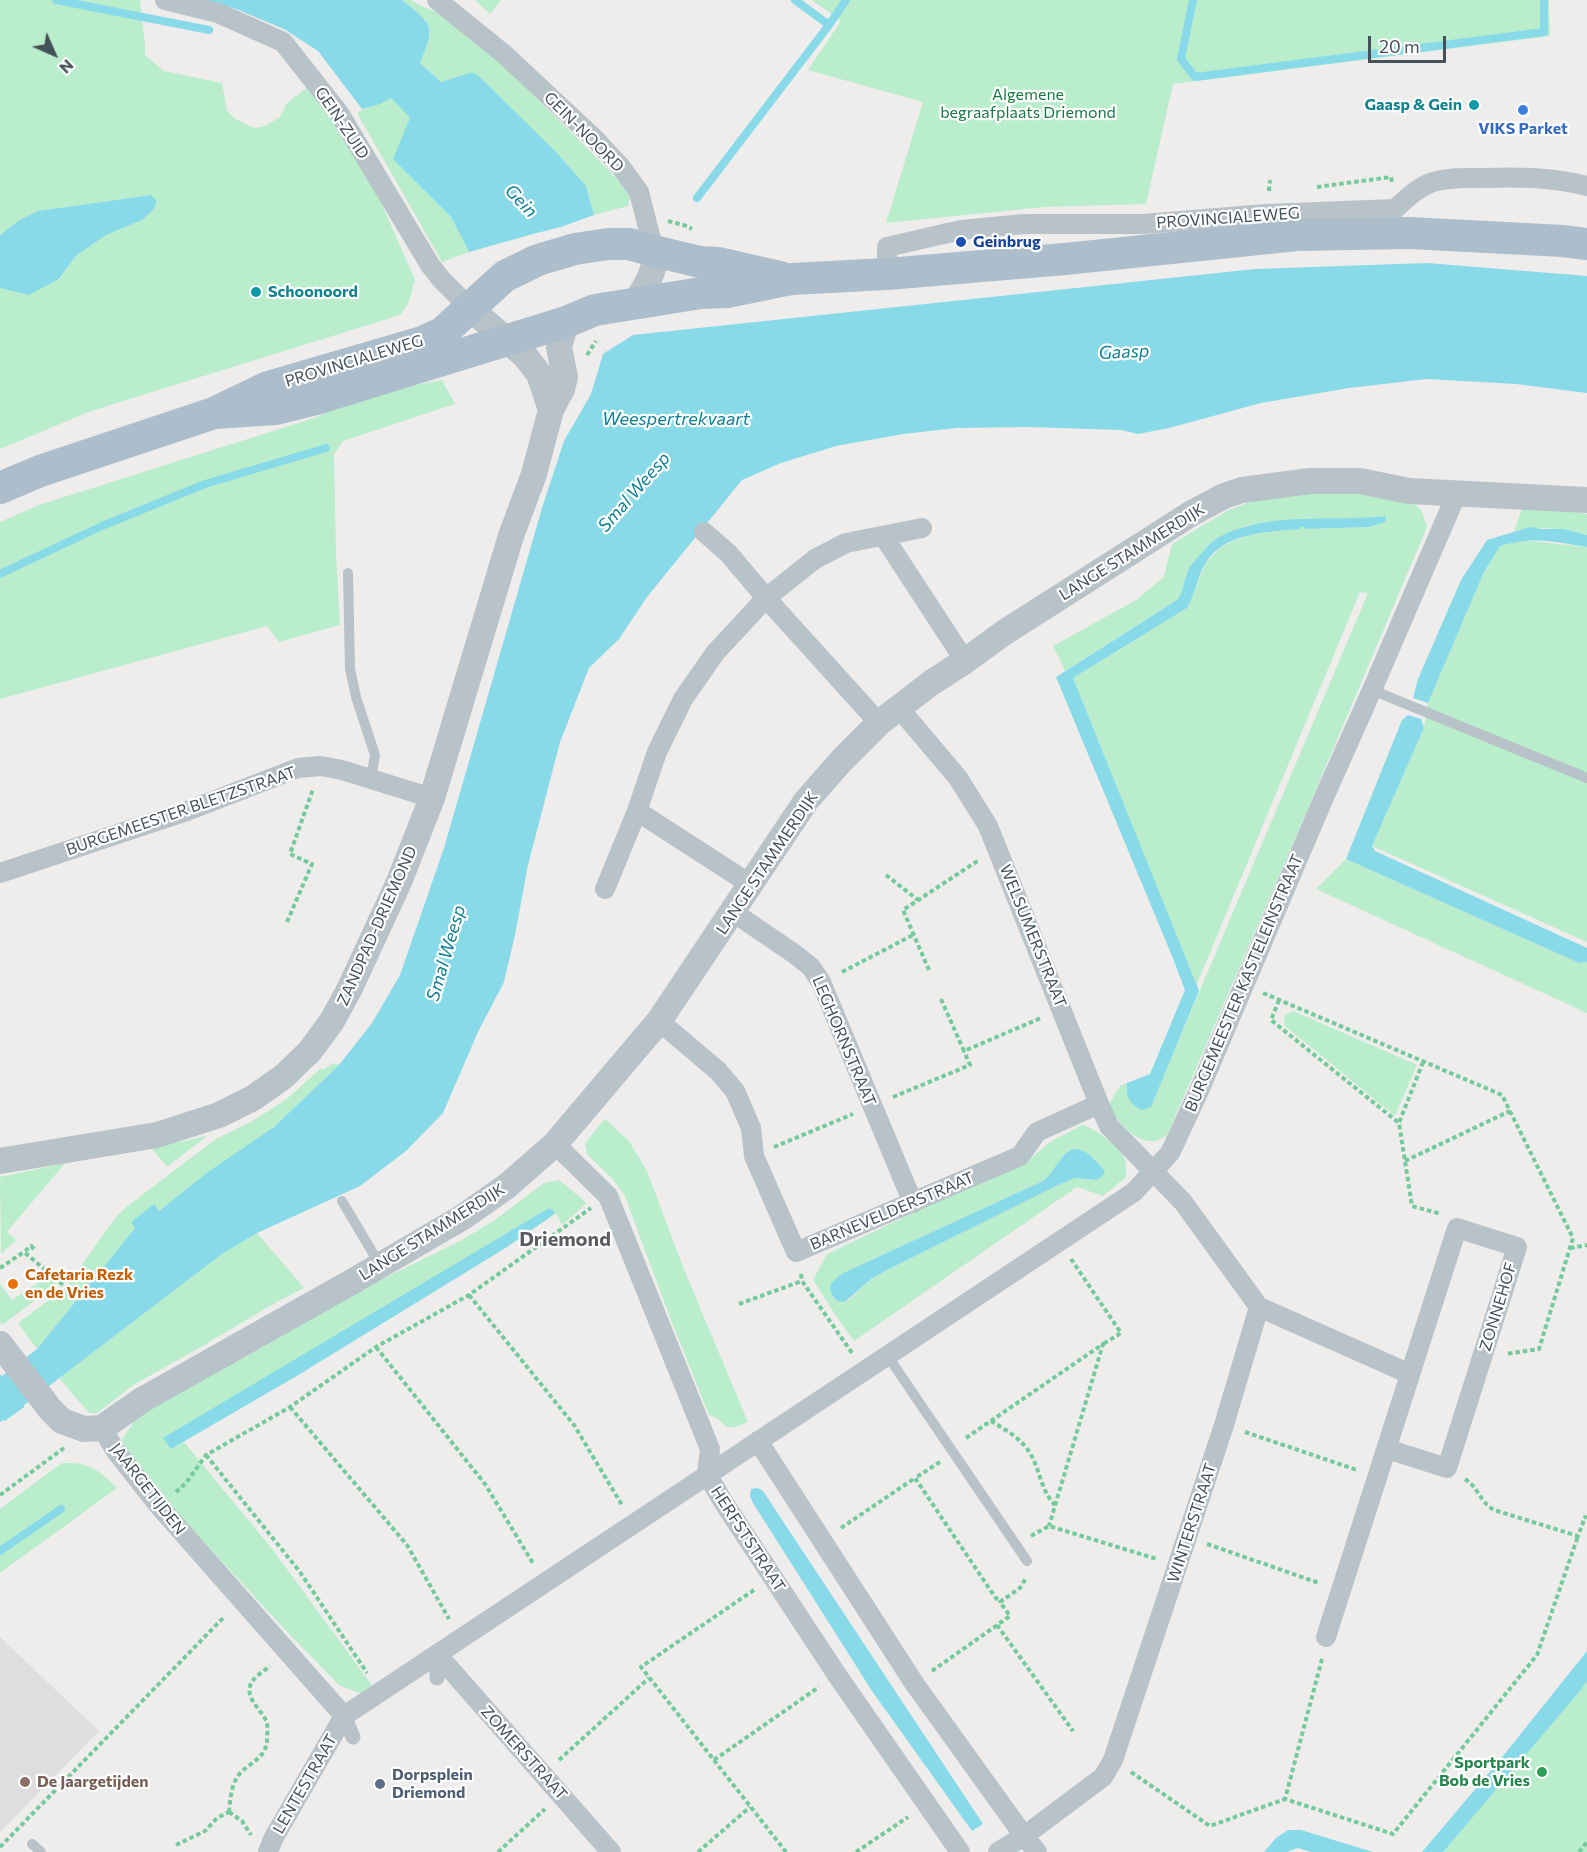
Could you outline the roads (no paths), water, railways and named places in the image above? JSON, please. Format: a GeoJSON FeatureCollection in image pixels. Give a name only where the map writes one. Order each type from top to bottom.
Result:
{"type":"FeatureCollection","features":[{"type":"Feature","properties":{"kind":"main road","name":"PROVINCIALEWEG"},"geometry":{"type":"LineString","coordinates":[[214,413],[276,409],[316,399],[599,312],[701,293],[727,292],[887,261],[1065,259],[1297,235],[1410,233],[1587,244]]}},
{"type":"Feature","properties":{"kind":"main road","name":"PROVINCIALEWEG"},"geometry":{"type":"LineString","coordinates":[[0,488],[40,471],[214,413],[268,387],[422,342],[442,333],[505,276],[561,253],[608,244],[630,244],[791,279]]}},
{"type":"Feature","properties":{"kind":"street","name":"GEIN-ZUID"},"geometry":{"type":"LineString","coordinates":[[165,0],[218,14],[283,42],[339,113],[430,265],[470,308]]}},
{"type":"Feature","properties":{"kind":"street","name":"GEIN-NOORD"},"geometry":{"type":"LineString","coordinates":[[437,0],[504,54],[595,139],[621,167],[639,192],[654,251],[654,268],[599,312]]}},
{"type":"Feature","properties":{"kind":"street","name":"PROVINCIALEWEG"},"geometry":{"type":"LineString","coordinates":[[887,261],[961,230],[1024,224],[1144,224],[1265,214],[1395,209],[1412,194],[1432,183],[1454,178],[1524,177],[1587,186]]}},
{"type":"Feature","properties":{"kind":"street"},"geometry":{"type":"LineString","coordinates":[[470,308],[526,357],[539,375],[551,411]]}},
{"type":"Feature","properties":{"kind":"street","name":"ZANDPAD-DRIEMOND"},"geometry":{"type":"LineString","coordinates":[[0,1161],[157,1135],[228,1111],[253,1098],[283,1077],[322,1036],[342,1005],[399,882],[432,798],[511,536],[534,474],[551,411],[562,389],[565,377],[559,347],[599,312]]}},
{"type":"Feature","properties":{"kind":"street","name":"LANGE STAMMERDIJK"},"geometry":{"type":"LineString","coordinates":[[93,1428],[380,1266],[463,1217],[507,1186],[555,1144],[659,1022],[806,801],[842,760],[889,716],[931,683],[1005,632],[1192,513],[1233,493],[1257,487],[1310,481],[1360,481],[1409,491],[1587,500]]}},
{"type":"Feature","properties":{"kind":"street","name":"BURGEMEESTER KASTELEINSTRAAT"},"geometry":{"type":"LineString","coordinates":[[344,1716],[1134,1192],[1153,1172],[1170,1153],[1198,1093],[1243,984],[1457,493]]}},
{"type":"Feature","properties":{"kind":"street"},"geometry":{"type":"LineString","coordinates":[[605,889],[637,811],[657,752],[683,699],[716,653],[766,598],[815,559],[846,543],[922,528]]}},
{"type":"Feature","properties":{"kind":"street","name":"WELSUMERSTRAAT"},"geometry":{"type":"LineString","coordinates":[[704,532],[729,554],[766,598],[889,716],[958,778],[988,826],[998,848],[1109,1126],[1153,1172]]}},
{"type":"Feature","properties":{"kind":"street"},"geometry":{"type":"LineString","coordinates":[[884,537],[965,661]]}},
{"type":"Feature","properties":{"kind":"street","name":"BURGEMEESTER BLETZSTRAAT"},"geometry":{"type":"LineString","coordinates":[[0,873],[187,811],[298,768],[321,766],[342,770],[432,798]]}},
{"type":"Feature","properties":{"kind":"street"},"geometry":{"type":"LineString","coordinates":[[637,811],[750,884]]}},
{"type":"Feature","properties":{"kind":"street","name":"LEGHORNSTRAAT"},"geometry":{"type":"LineString","coordinates":[[733,912],[796,955],[811,967],[821,982],[913,1203]]}},
{"type":"Feature","properties":{"kind":"street","name":"BARNEVELDERSTRAAT"},"geometry":{"type":"LineString","coordinates":[[659,1022],[718,1071],[735,1091],[751,1128],[754,1156],[796,1252],[1020,1156],[1037,1132],[1099,1104]]}},
{"type":"Feature","properties":{"kind":"street","name":"HERFSTSTRAAT"},"geometry":{"type":"LineString","coordinates":[[555,1144],[608,1196],[710,1449],[707,1474],[837,1675],[960,1852]]}},
{"type":"Feature","properties":{"kind":"street"},"geometry":{"type":"LineString","coordinates":[[1153,1172],[1183,1202],[1259,1307],[1410,1374],[1326,1637]]}},
{"type":"Feature","properties":{"kind":"street","name":"ZONNEHOF"},"geometry":{"type":"LineString","coordinates":[[1387,1449],[1447,1468],[1517,1247],[1457,1228],[1410,1374]]}},
{"type":"Feature","properties":{"kind":"street","name":"WINTERSTRAAT"},"geometry":{"type":"LineString","coordinates":[[998,1852],[1024,1836],[1103,1777],[1113,1760],[1224,1425],[1259,1307]]}},
{"type":"Feature","properties":{"kind":"street"},"geometry":{"type":"LineString","coordinates":[[4,1351],[62,1421],[93,1428]]}},
{"type":"Feature","properties":{"kind":"street","name":"JAARGETIJDEN"},"geometry":{"type":"LineString","coordinates":[[93,1428],[115,1450],[147,1492],[344,1716]]}},
{"type":"Feature","properties":{"kind":"street"},"geometry":{"type":"LineString","coordinates":[[758,1441],[914,1683],[1037,1852]]}},
{"type":"Feature","properties":{"kind":"street"},"geometry":{"type":"LineString","coordinates":[[437,1654],[437,1678]]}},
{"type":"Feature","properties":{"kind":"street","name":"ZOMERSTRAAT"},"geometry":{"type":"LineString","coordinates":[[437,1654],[496,1726],[611,1852]]}},
{"type":"Feature","properties":{"kind":"street"},"geometry":{"type":"LineString","coordinates":[[344,1716],[353,1737]]}},
{"type":"Feature","properties":{"kind":"street","name":"LENTESTRAAT"},"geometry":{"type":"LineString","coordinates":[[268,1852],[273,1839],[344,1716]]}},
{"type":"Feature","properties":{"kind":"lane"},"geometry":{"type":"LineString","coordinates":[[348,573],[350,669],[375,755],[371,779]]}},
{"type":"Feature","properties":{"kind":"lane"},"geometry":{"type":"LineString","coordinates":[[1372,690],[1587,778]]}},
{"type":"Feature","properties":{"kind":"lane"},"geometry":{"type":"LineString","coordinates":[[342,1201],[380,1266]]}},
{"type":"Feature","properties":{"kind":"lane"},"geometry":{"type":"LineString","coordinates":[[887,1355],[1027,1561]]}},
{"type":"Feature","properties":{"kind":"lane"},"geometry":{"type":"LineString","coordinates":[[32,1844],[41,1852]]}},
{"type":"Feature","properties":{"kind":"water","name":"Weespertrekvaart"},"geometry":{"type":"Polygon","coordinates":[[[206,0],[402,0],[426,21],[429,27],[428,41],[420,63],[441,82],[469,73],[474,73],[481,78],[556,152],[586,186],[594,215],[561,227],[630,337],[1255,269],[1427,263],[1587,276],[1587,393],[1516,384],[1427,379],[1349,388],[1261,403],[1138,434],[1121,430],[1029,427],[956,428],[903,434],[836,446],[781,463],[742,480],[647,597],[619,639],[589,668],[560,742],[528,865],[504,982],[478,1032],[443,1113],[406,1151],[360,1186],[257,1233],[222,1254],[24,1407],[5,1421],[0,1422],[0,1374],[2,1376],[37,1349],[135,1228],[131,1222],[154,1204],[159,1211],[208,1172],[274,1127],[339,1065],[372,1023],[400,975],[444,848],[542,508],[564,441],[591,394],[603,354],[606,352],[533,234],[469,252],[451,217],[393,159],[410,118],[391,98],[362,109],[318,51],[284,29],[236,9],[206,0]]]}},
{"type":"Feature","properties":{"kind":"water"},"geometry":{"type":"Polygon","coordinates":[[[151,195],[157,201],[153,210],[142,220],[106,235],[76,256],[59,279],[29,295],[0,288],[0,235],[18,221],[38,211],[151,195]]]}},
{"type":"Feature","properties":{"kind":"water"},"geometry":{"type":"Polygon","coordinates":[[[1386,516],[1385,522],[1369,527],[1306,529],[1301,527],[1300,529],[1248,536],[1223,545],[1205,564],[1187,608],[1073,678],[1199,991],[1151,1107],[1142,1110],[1129,1100],[1127,1083],[1150,1074],[1185,990],[1056,677],[1177,600],[1190,567],[1208,545],[1219,537],[1238,529],[1279,521],[1386,516]]]}},
{"type":"Feature","properties":{"kind":"water"},"geometry":{"type":"Polygon","coordinates":[[[1530,527],[1564,529],[1587,535],[1587,547],[1534,541],[1500,546],[1484,572],[1428,703],[1413,698],[1418,679],[1461,580],[1487,540],[1530,527]]]}},
{"type":"Feature","properties":{"kind":"water"},"geometry":{"type":"Polygon","coordinates":[[[1408,715],[1421,719],[1424,728],[1372,846],[1375,851],[1587,948],[1587,962],[1579,963],[1346,859],[1402,720],[1408,715]]]}},
{"type":"Feature","properties":{"kind":"water"},"geometry":{"type":"Polygon","coordinates":[[[1073,1149],[1091,1156],[1105,1171],[1103,1176],[1096,1180],[1076,1178],[1058,1185],[889,1269],[871,1279],[845,1302],[837,1301],[832,1295],[831,1283],[843,1273],[1043,1181],[1068,1151],[1073,1149]]]}},
{"type":"Feature","properties":{"kind":"water"},"geometry":{"type":"Polygon","coordinates":[[[549,1208],[556,1213],[507,1247],[300,1374],[171,1449],[163,1438],[549,1208]]]}},
{"type":"Feature","properties":{"kind":"water"},"geometry":{"type":"Polygon","coordinates":[[[758,1488],[763,1491],[983,1824],[972,1831],[872,1691],[753,1503],[750,1496],[751,1489],[758,1488]]]}},
{"type":"Feature","properties":{"kind":"water"},"geometry":{"type":"Polygon","coordinates":[[[1587,1651],[1587,1681],[1579,1692],[1443,1852],[1422,1852],[1499,1761],[1587,1651]]]}},
{"type":"Feature","properties":{"kind":"water"},"geometry":{"type":"Polygon","coordinates":[[[1288,1830],[1301,1830],[1373,1852],[1311,1852],[1298,1848],[1287,1852],[1264,1852],[1276,1838],[1288,1830]]]}},
{"type":"Feature","properties":{"kind":"waterway"},"geometry":{"type":"LineString","coordinates":[[56,0],[209,30]]}},
{"type":"Feature","properties":{"kind":"waterway"},"geometry":{"type":"LineString","coordinates":[[795,0],[829,25]]}},
{"type":"Feature","properties":{"kind":"waterway"},"geometry":{"type":"LineString","coordinates":[[697,198],[846,0]]}},
{"type":"Feature","properties":{"kind":"waterway"},"geometry":{"type":"LineString","coordinates":[[1193,0],[1181,59],[1195,77],[1544,32],[1544,0]]}},
{"type":"Feature","properties":{"kind":"waterway"},"geometry":{"type":"LineString","coordinates":[[0,574],[102,526],[205,484],[326,448]]}},
{"type":"Feature","properties":{"kind":"waterway"},"geometry":{"type":"LineString","coordinates":[[0,1551],[61,1509]]}},
{"type":"Feature","properties":{"kind":"place","name":"Gaasp & Gein"},"geometry":{"type":"Point","coordinates":[1474,105]}},
{"type":"Feature","properties":{"kind":"place","name":"VIKS Parket"},"geometry":{"type":"Point","coordinates":[1523,110]}},
{"type":"Feature","properties":{"kind":"place","name":"Geinbrug"},"geometry":{"type":"Point","coordinates":[961,242]}},
{"type":"Feature","properties":{"kind":"place","name":"Schoonoord"},"geometry":{"type":"Point","coordinates":[256,292]}},
{"type":"Feature","properties":{"kind":"place","name":"Cafetaria Rezk en de Vries"},"geometry":{"type":"Point","coordinates":[13,1284]}},
{"type":"Feature","properties":{"kind":"place","name":"Sportpark Bob de Vries"},"geometry":{"type":"Point","coordinates":[1542,1772]}},
{"type":"Feature","properties":{"kind":"place","name":"De Jaargetijden"},"geometry":{"type":"Point","coordinates":[25,1782]}},
{"type":"Feature","properties":{"kind":"place","name":"Dorpsplein Driemond"},"geometry":{"type":"Point","coordinates":[380,1784]}},
{"type":"Feature","properties":{"kind":"district","name":"Driemond"},"geometry":{"type":"Point","coordinates":[565,1239]}},
{"type":"Feature","properties":{"kind":"park label","name":"Algemene begraafplaats Driemond"},"geometry":{"type":"Point","coordinates":[1028,104]}},
{"type":"Feature","properties":{"kind":"water label","name":"Gein"},"geometry":{"type":"Point","coordinates":[521,201]}},
{"type":"Feature","properties":{"kind":"water label","name":"Gaasp"},"geometry":{"type":"Point","coordinates":[1124,352]}},
{"type":"Feature","properties":{"kind":"water label","name":"Smal Weesp"},"geometry":{"type":"Point","coordinates":[634,492]}},
{"type":"Feature","properties":{"kind":"water label","name":"Smal Weesp"},"geometry":{"type":"Point","coordinates":[446,953]}}]}
